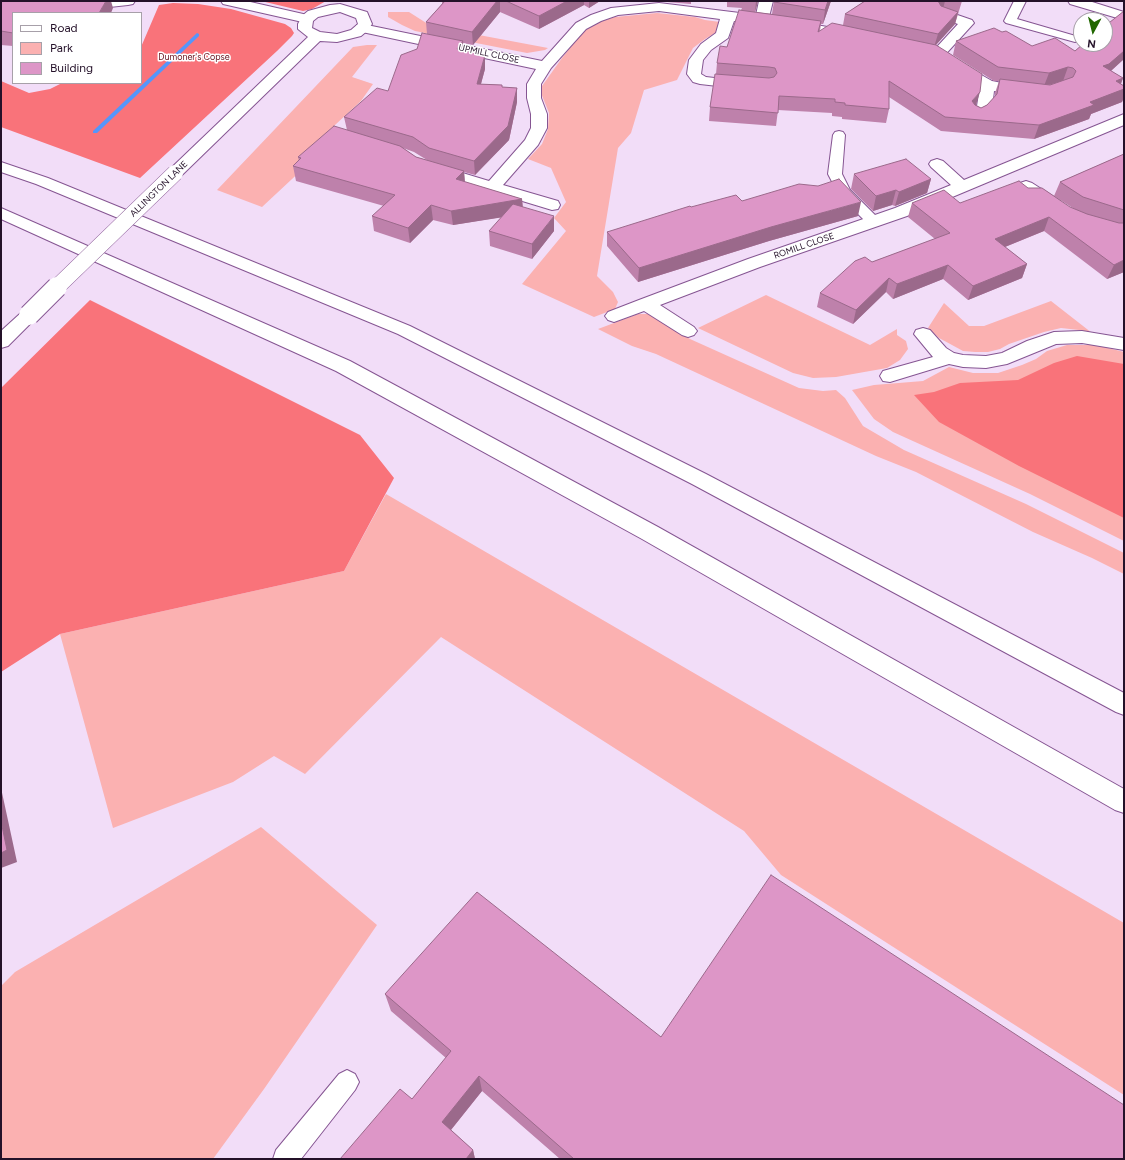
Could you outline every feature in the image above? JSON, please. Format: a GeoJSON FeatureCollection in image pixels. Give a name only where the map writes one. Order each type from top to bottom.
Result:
{"type":"FeatureCollection","features":[{"type":"Feature","properties":{"kind":"main road"},"geometry":{"type":"LineString","coordinates":[[67,8],[128,1]]}},
{"type":"Feature","properties":{"kind":"main road"},"geometry":{"type":"LineString","coordinates":[[228,1],[307,19]]}},
{"type":"Feature","properties":{"kind":"main road"},"geometry":{"type":"LineString","coordinates":[[762,20],[766,1]]}},
{"type":"Feature","properties":{"kind":"main road"},"geometry":{"type":"LineString","coordinates":[[1075,1],[1124,16]]}},
{"type":"Feature","properties":{"kind":"main road"},"geometry":{"type":"LineString","coordinates":[[492,187],[532,142],[539,128],[539,114],[534,98],[534,84],[545,66],[581,26],[596,18],[616,11],[660,4],[728,16],[845,33],[868,39]]}},
{"type":"Feature","properties":{"kind":"main road"},"geometry":{"type":"LineString","coordinates":[[352,5],[356,12],[364,19],[365,24],[356,32],[337,38],[317,36],[310,33],[305,29],[304,24],[307,19],[313,14],[325,10],[352,5]]}},
{"type":"Feature","properties":{"kind":"main road"},"geometry":{"type":"LineString","coordinates":[[938,54],[967,23],[943,14]]}},
{"type":"Feature","properties":{"kind":"main road"},"geometry":{"type":"LineString","coordinates":[[728,16],[722,35],[706,46],[696,60],[694,74],[698,79],[705,81],[760,86]]}},
{"type":"Feature","properties":{"kind":"main road","name":"UPMILL CLOSE"},"geometry":{"type":"LineString","coordinates":[[362,28],[545,66]]}},
{"type":"Feature","properties":{"kind":"main road","name":"ALLINGTON LANE"},"geometry":{"type":"LineString","coordinates":[[1,342],[317,36]]}},
{"type":"Feature","properties":{"kind":"main road"},"geometry":{"type":"LineString","coordinates":[[904,47],[938,54],[988,85],[1038,93]]}},
{"type":"Feature","properties":{"kind":"main road"},"geometry":{"type":"LineString","coordinates":[[977,115],[984,108],[988,85]]}},
{"type":"Feature","properties":{"kind":"main road","name":"ROMILL CLOSE"},"geometry":{"type":"LineString","coordinates":[[614,316],[754,263],[874,222],[1124,119]]}},
{"type":"Feature","properties":{"kind":"main road"},"geometry":{"type":"LineString","coordinates":[[937,164],[962,187]]}},
{"type":"Feature","properties":{"kind":"main road"},"geometry":{"type":"LineString","coordinates":[[1,167],[42,181],[404,330],[699,479],[1124,705]]}},
{"type":"Feature","properties":{"kind":"main road"},"geometry":{"type":"LineString","coordinates":[[424,167],[552,205]]}},
{"type":"Feature","properties":{"kind":"main road"},"geometry":{"type":"LineString","coordinates":[[1026,186],[1064,212]]}},
{"type":"Feature","properties":{"kind":"main road"},"geometry":{"type":"LineString","coordinates":[[1,213],[342,366],[650,533],[1124,802]]}},
{"type":"Feature","properties":{"kind":"main road"},"geometry":{"type":"LineString","coordinates":[[645,304],[688,331]]}},
{"type":"Feature","properties":{"kind":"main road"},"geometry":{"type":"LineString","coordinates":[[922,334],[939,352],[949,358],[963,361],[986,362],[1007,358],[1034,345],[1054,338],[1082,337],[1124,344]]}},
{"type":"Feature","properties":{"kind":"main road"},"geometry":{"type":"LineString","coordinates":[[890,376],[949,358]]}},
{"type":"Feature","properties":{"kind":"lane"},"geometry":{"type":"LineString","coordinates":[[1020,1],[1010,21],[1073,38]]}},
{"type":"Feature","properties":{"kind":"lane"},"geometry":{"type":"LineString","coordinates":[[839,135],[835,174],[844,192],[874,222]]}},
{"type":"Feature","properties":{"kind":"lane"},"geometry":{"type":"LineString","coordinates":[[285,1159],[348,1082]]}},
{"type":"Feature","properties":{"kind":"green space"},"geometry":{"type":"Polygon","coordinates":[[[261,1],[326,1],[312,9],[303,11],[261,1]]]}},
{"type":"Feature","properties":{"kind":"green space","name":"Dumoner's Copse"},"geometry":{"type":"Polygon","coordinates":[[[173,3],[198,4],[231,9],[285,24],[291,28],[294,33],[277,51],[140,178],[1,127],[1,81],[29,93],[50,89],[60,84],[142,84],[142,45],[159,5],[173,3]]]}},
{"type":"Feature","properties":{"kind":"green space"},"geometry":{"type":"Polygon","coordinates":[[[388,12],[409,12],[431,26],[548,48],[545,50],[527,53],[415,31],[388,17],[388,12]]]}},
{"type":"Feature","properties":{"kind":"green space"},"geometry":{"type":"Polygon","coordinates":[[[657,13],[695,17],[720,22],[720,30],[693,48],[677,80],[644,90],[631,133],[618,148],[597,276],[613,292],[618,302],[615,309],[594,317],[522,284],[566,231],[554,218],[566,202],[551,168],[528,159],[542,144],[548,129],[549,113],[541,93],[542,86],[585,29],[599,22],[615,17],[657,13]]]}},
{"type":"Feature","properties":{"kind":"green space"},"geometry":{"type":"Polygon","coordinates":[[[377,45],[352,77],[373,84],[361,101],[309,149],[321,152],[262,207],[217,190],[353,47],[377,45]]]}},
{"type":"Feature","properties":{"kind":"green space"},"geometry":{"type":"Polygon","coordinates":[[[766,295],[870,345],[897,329],[897,335],[906,341],[908,349],[900,360],[887,368],[836,377],[813,378],[793,373],[698,328],[766,295]]]}},
{"type":"Feature","properties":{"kind":"green space"},"geometry":{"type":"Polygon","coordinates":[[[90,300],[360,435],[394,478],[344,571],[60,634],[1,672],[1,388],[90,300]]]}},
{"type":"Feature","properties":{"kind":"green space"},"geometry":{"type":"Polygon","coordinates":[[[1051,301],[1092,333],[1061,328],[1009,344],[1000,349],[988,352],[975,352],[963,351],[939,338],[928,328],[944,303],[969,326],[984,326],[1051,301]]]}},
{"type":"Feature","properties":{"kind":"green space"},"geometry":{"type":"Polygon","coordinates":[[[638,314],[648,314],[690,339],[799,388],[823,391],[836,390],[845,398],[863,426],[904,450],[1026,504],[1124,553],[1124,574],[1033,532],[916,472],[876,456],[656,354],[632,346],[598,329],[638,314]]]}},
{"type":"Feature","properties":{"kind":"green space"},"geometry":{"type":"Polygon","coordinates":[[[1067,345],[1096,345],[1124,352],[1124,541],[1030,494],[893,432],[874,419],[852,390],[874,385],[923,381],[949,367],[973,373],[998,373],[1036,359],[1047,351],[1067,345]]]}},
{"type":"Feature","properties":{"kind":"green space"},"geometry":{"type":"Polygon","coordinates":[[[1077,356],[1124,364],[1124,518],[1019,466],[939,422],[914,395],[934,392],[960,383],[1018,380],[1054,363],[1077,356]]]}},
{"type":"Feature","properties":{"kind":"green space"},"geometry":{"type":"Polygon","coordinates":[[[386,494],[1124,923],[1124,1095],[781,875],[744,831],[441,637],[305,774],[274,756],[233,782],[113,828],[60,634],[344,571],[386,494]]]}},
{"type":"Feature","properties":{"kind":"green space"},"geometry":{"type":"Polygon","coordinates":[[[261,827],[377,925],[264,1089],[213,1159],[1,1159],[1,986],[15,972],[261,827]]]}},
{"type":"Feature","properties":{"kind":"building"},"geometry":{"type":"Polygon","coordinates":[[[1,1],[106,1],[100,12],[12,12],[12,33],[1,31],[1,1]]]}},
{"type":"Feature","properties":{"kind":"building"},"geometry":{"type":"Polygon","coordinates":[[[445,1],[497,1],[472,32],[426,22],[445,1]]]}},
{"type":"Feature","properties":{"kind":"building"},"geometry":{"type":"Polygon","coordinates":[[[506,1],[567,1],[539,16],[506,1]]]}},
{"type":"Feature","properties":{"kind":"building"},"geometry":{"type":"Polygon","coordinates":[[[774,1],[828,1],[825,10],[774,1]]]}},
{"type":"Feature","properties":{"kind":"building"},"geometry":{"type":"Polygon","coordinates":[[[865,1],[938,1],[941,6],[958,12],[938,34],[845,14],[865,1]]]}},
{"type":"Feature","properties":{"kind":"building"},"geometry":{"type":"Polygon","coordinates":[[[739,10],[821,21],[818,32],[832,23],[936,45],[982,74],[980,92],[972,101],[975,105],[981,108],[987,105],[997,94],[1000,79],[1050,85],[1073,77],[1076,71],[1073,68],[1068,67],[1049,73],[998,67],[956,41],[994,28],[1002,32],[1006,31],[1032,46],[1055,38],[1073,50],[1073,52],[1113,52],[1113,20],[1124,11],[1124,51],[1109,64],[1103,66],[1123,78],[1116,81],[1124,86],[1124,89],[1090,102],[1094,105],[1039,125],[945,117],[889,81],[889,109],[845,105],[845,103],[835,102],[835,99],[779,96],[778,113],[710,107],[715,74],[769,78],[774,77],[777,73],[775,68],[769,67],[717,63],[720,46],[727,47],[739,10]]]}},
{"type":"Feature","properties":{"kind":"building"},"geometry":{"type":"Polygon","coordinates":[[[422,33],[463,41],[457,49],[485,55],[477,84],[502,85],[502,87],[517,88],[508,126],[474,161],[429,148],[413,137],[344,117],[377,88],[388,91],[401,55],[417,49],[422,33]]]}},
{"type":"Feature","properties":{"kind":"building"},"geometry":{"type":"Polygon","coordinates":[[[334,126],[400,146],[416,157],[464,171],[456,179],[522,199],[451,211],[431,205],[408,228],[372,216],[395,195],[293,166],[301,158],[298,157],[334,126]]]}},
{"type":"Feature","properties":{"kind":"building"},"geometry":{"type":"Polygon","coordinates":[[[1124,154],[1124,210],[1083,197],[1060,182],[1124,154]]]}},
{"type":"Feature","properties":{"kind":"building"},"geometry":{"type":"Polygon","coordinates":[[[906,159],[931,179],[899,192],[896,190],[876,196],[854,174],[906,159]]]}},
{"type":"Feature","properties":{"kind":"building"},"geometry":{"type":"Polygon","coordinates":[[[839,179],[861,202],[771,227],[639,268],[607,232],[690,206],[691,207],[736,195],[742,201],[799,184],[818,186],[839,179]]]}},
{"type":"Feature","properties":{"kind":"building"},"geometry":{"type":"Polygon","coordinates":[[[1019,181],[1028,188],[1042,188],[1070,207],[1087,214],[1124,223],[1124,260],[1114,265],[1049,217],[995,239],[1027,264],[973,286],[948,265],[897,284],[889,278],[856,310],[820,293],[855,261],[865,257],[872,262],[950,233],[912,203],[944,190],[960,203],[1019,181]]]}},
{"type":"Feature","properties":{"kind":"building"},"geometry":{"type":"Polygon","coordinates":[[[513,204],[554,216],[532,244],[489,231],[513,204]]]}},
{"type":"Feature","properties":{"kind":"building"},"geometry":{"type":"Polygon","coordinates":[[[1,821],[7,850],[1,853],[1,821]]]}},
{"type":"Feature","properties":{"kind":"building"},"geometry":{"type":"Polygon","coordinates":[[[771,875],[1124,1105],[1124,1159],[574,1159],[479,1076],[442,1122],[473,1150],[466,1159],[340,1159],[400,1089],[412,1099],[451,1051],[385,994],[477,892],[661,1037],[771,875]]]}},
{"type":"Feature","properties":{"kind":"waterway"},"geometry":{"type":"LineString","coordinates":[[95,132],[197,35]]}}]}
